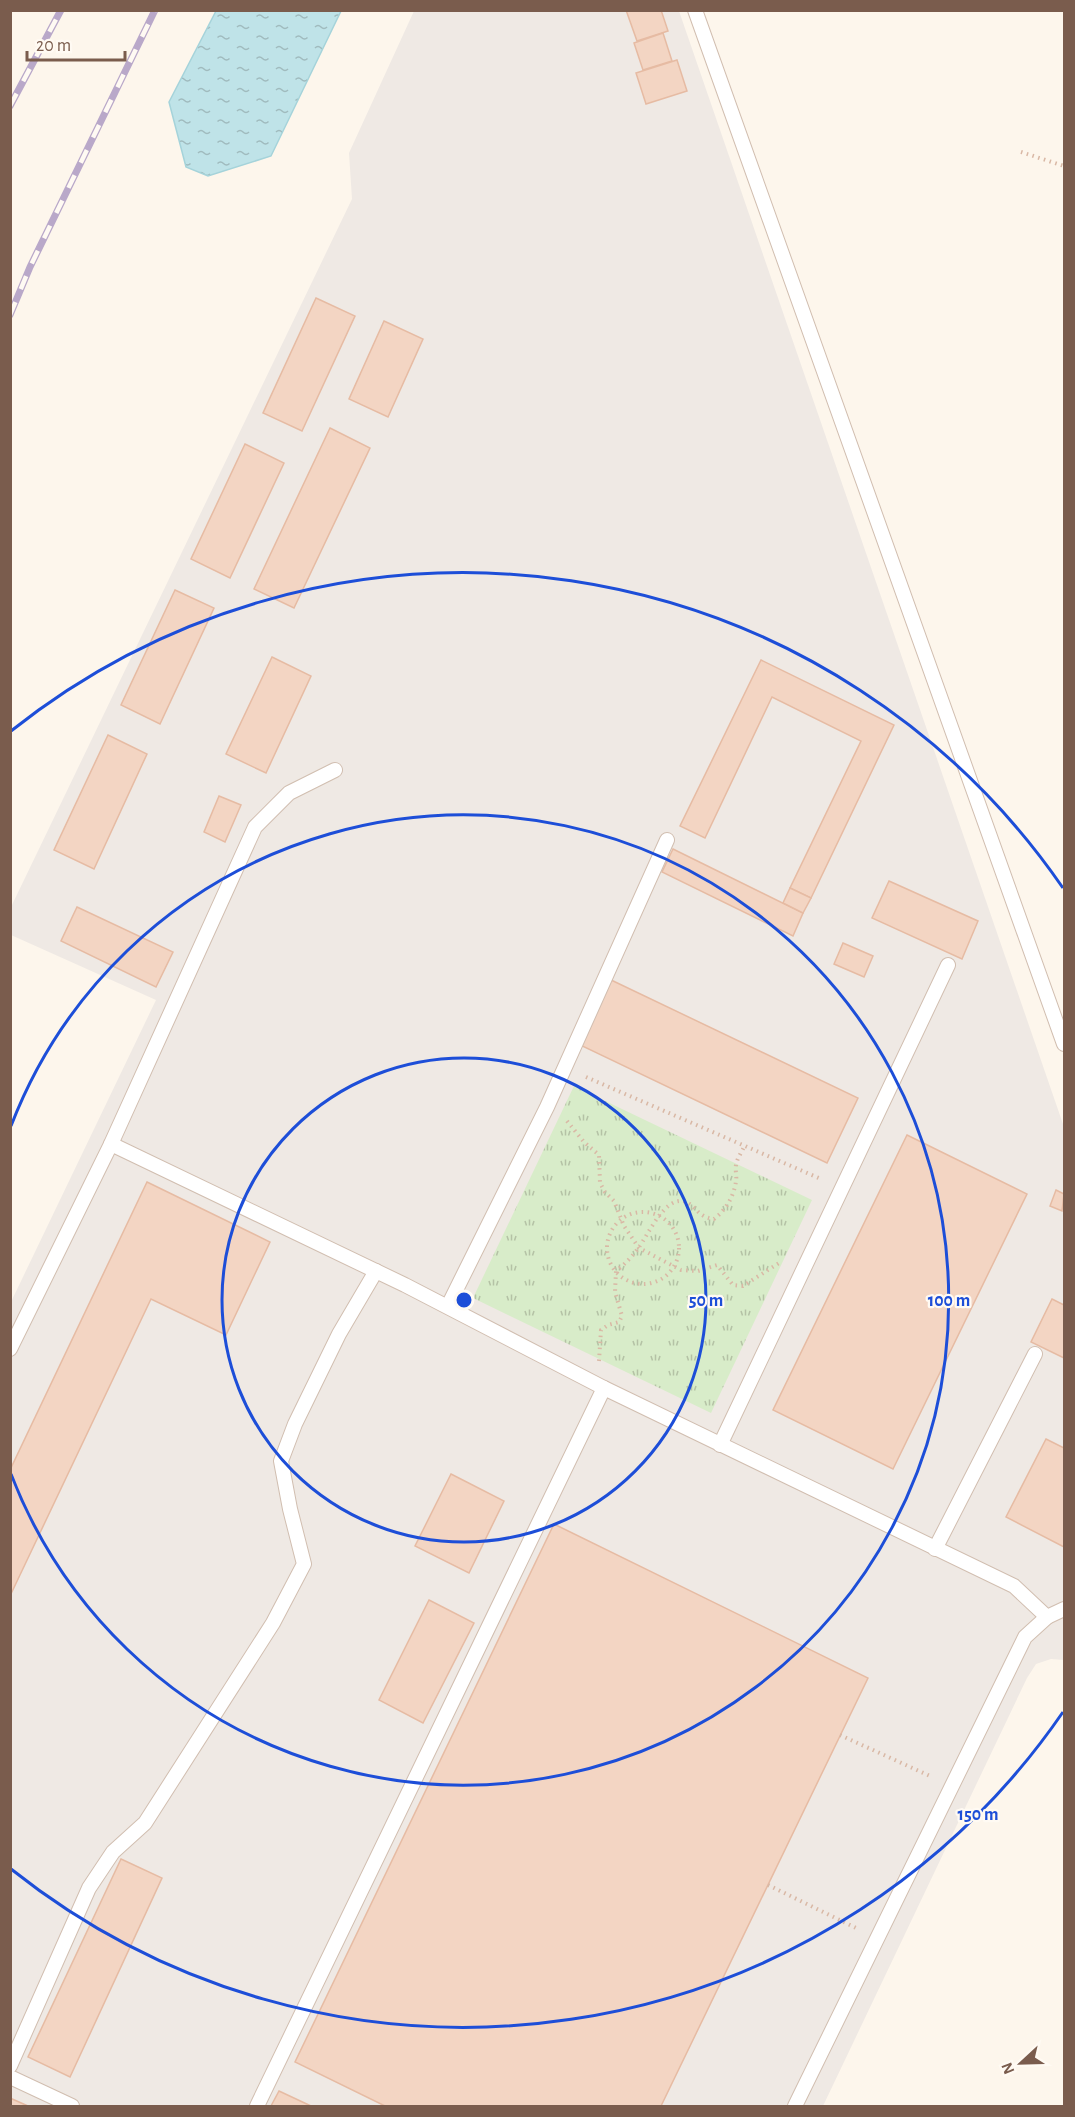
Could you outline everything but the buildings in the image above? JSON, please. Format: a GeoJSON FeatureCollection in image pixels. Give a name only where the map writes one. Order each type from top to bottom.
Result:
{"type":"FeatureCollection","features":[{"type":"Feature","properties":{"kind":"lane"},"geometry":{"type":"LineString","coordinates":[[695,10],[1065,1044]]}},
{"type":"Feature","properties":{"kind":"lane"},"geometry":{"type":"LineString","coordinates":[[10,1349],[111,1144],[255,827],[289,793],[335,770]]}},
{"type":"Feature","properties":{"kind":"lane"},"geometry":{"type":"LineString","coordinates":[[448,1306],[547,1107],[667,840]]}},
{"type":"Feature","properties":{"kind":"lane"},"geometry":{"type":"LineString","coordinates":[[720,1445],[948,965]]}},
{"type":"Feature","properties":{"kind":"lane"},"geometry":{"type":"LineString","coordinates":[[111,1144],[448,1306],[604,1388],[1014,1586],[1047,1617]]}},
{"type":"Feature","properties":{"kind":"lane"},"geometry":{"type":"LineString","coordinates":[[10,2066],[89,1888],[113,1852],[145,1823],[273,1623],[304,1564],[280,1461],[339,1334],[376,1271]]}},
{"type":"Feature","properties":{"kind":"lane"},"geometry":{"type":"LineString","coordinates":[[935,1549],[1035,1354]]}},
{"type":"Feature","properties":{"kind":"lane"},"geometry":{"type":"LineString","coordinates":[[257,2106],[604,1388]]}},
{"type":"Feature","properties":{"kind":"lane"},"geometry":{"type":"LineString","coordinates":[[795,2106],[1025,1637],[1047,1617],[1065,1609]]}},
{"type":"Feature","properties":{"kind":"lane"},"geometry":{"type":"LineString","coordinates":[[10,2077],[72,2106]]}},
{"type":"Feature","properties":{"kind":"path"},"geometry":{"type":"LineString","coordinates":[[1021,152],[1065,166]]}},
{"type":"Feature","properties":{"kind":"path"},"geometry":{"type":"LineString","coordinates":[[564,1067],[843,1188]]}},
{"type":"Feature","properties":{"kind":"path"},"geometry":{"type":"LineString","coordinates":[[547,1107],[561,1114],[584,1142],[600,1155],[600,1183],[605,1192],[615,1201],[624,1226],[639,1248],[674,1267],[688,1271],[698,1271],[717,1265],[733,1285],[743,1286],[783,1261],[804,1270]]}},
{"type":"Feature","properties":{"kind":"path"},"geometry":{"type":"LineString","coordinates":[[590,1381],[600,1359],[601,1330],[608,1325],[619,1323],[622,1317],[615,1292],[617,1271],[639,1248],[659,1216],[669,1206],[680,1200],[690,1205],[704,1218],[714,1219],[720,1215],[732,1194],[736,1181],[736,1164],[744,1147]]}},
{"type":"Feature","properties":{"kind":"path"},"geometry":{"type":"LineString","coordinates":[[644,1212],[659,1216],[675,1231],[679,1243],[679,1255],[674,1267],[666,1276],[655,1282],[642,1284],[630,1281],[612,1265],[608,1253],[609,1240],[613,1229],[623,1219],[632,1214],[644,1212]]}},
{"type":"Feature","properties":{"kind":"path"},"geometry":{"type":"LineString","coordinates":[[840,1735],[953,1786]]}},
{"type":"Feature","properties":{"kind":"path"},"geometry":{"type":"LineString","coordinates":[[768,1885],[878,1939]]}},
{"type":"Feature","properties":{"kind":"shaded area"},"geometry":{"type":"Polygon","coordinates":[[[414,11],[679,11],[1064,1127],[1064,1660],[1051,1659],[1036,1664],[1027,1678],[823,2106],[11,2106],[10,1304],[156,1000],[11,935],[11,907],[352,199],[349,153],[414,11]]]}},
{"type":"Feature","properties":{"kind":"green space"},"geometry":{"type":"Polygon","coordinates":[[[574,1086],[812,1200],[711,1413],[473,1298],[574,1086]]]}},
{"type":"Feature","properties":{"kind":"water"},"geometry":{"type":"Polygon","coordinates":[[[216,11],[341,11],[271,156],[208,176],[186,167],[169,102],[216,11]]]}},
{"type":"Feature","properties":{"kind":"railway"},"geometry":{"type":"LineString","coordinates":[[10,106],[61,10]]}},
{"type":"Feature","properties":{"kind":"railway"},"geometry":{"type":"LineString","coordinates":[[10,315],[30,267],[155,10]]}}]}
